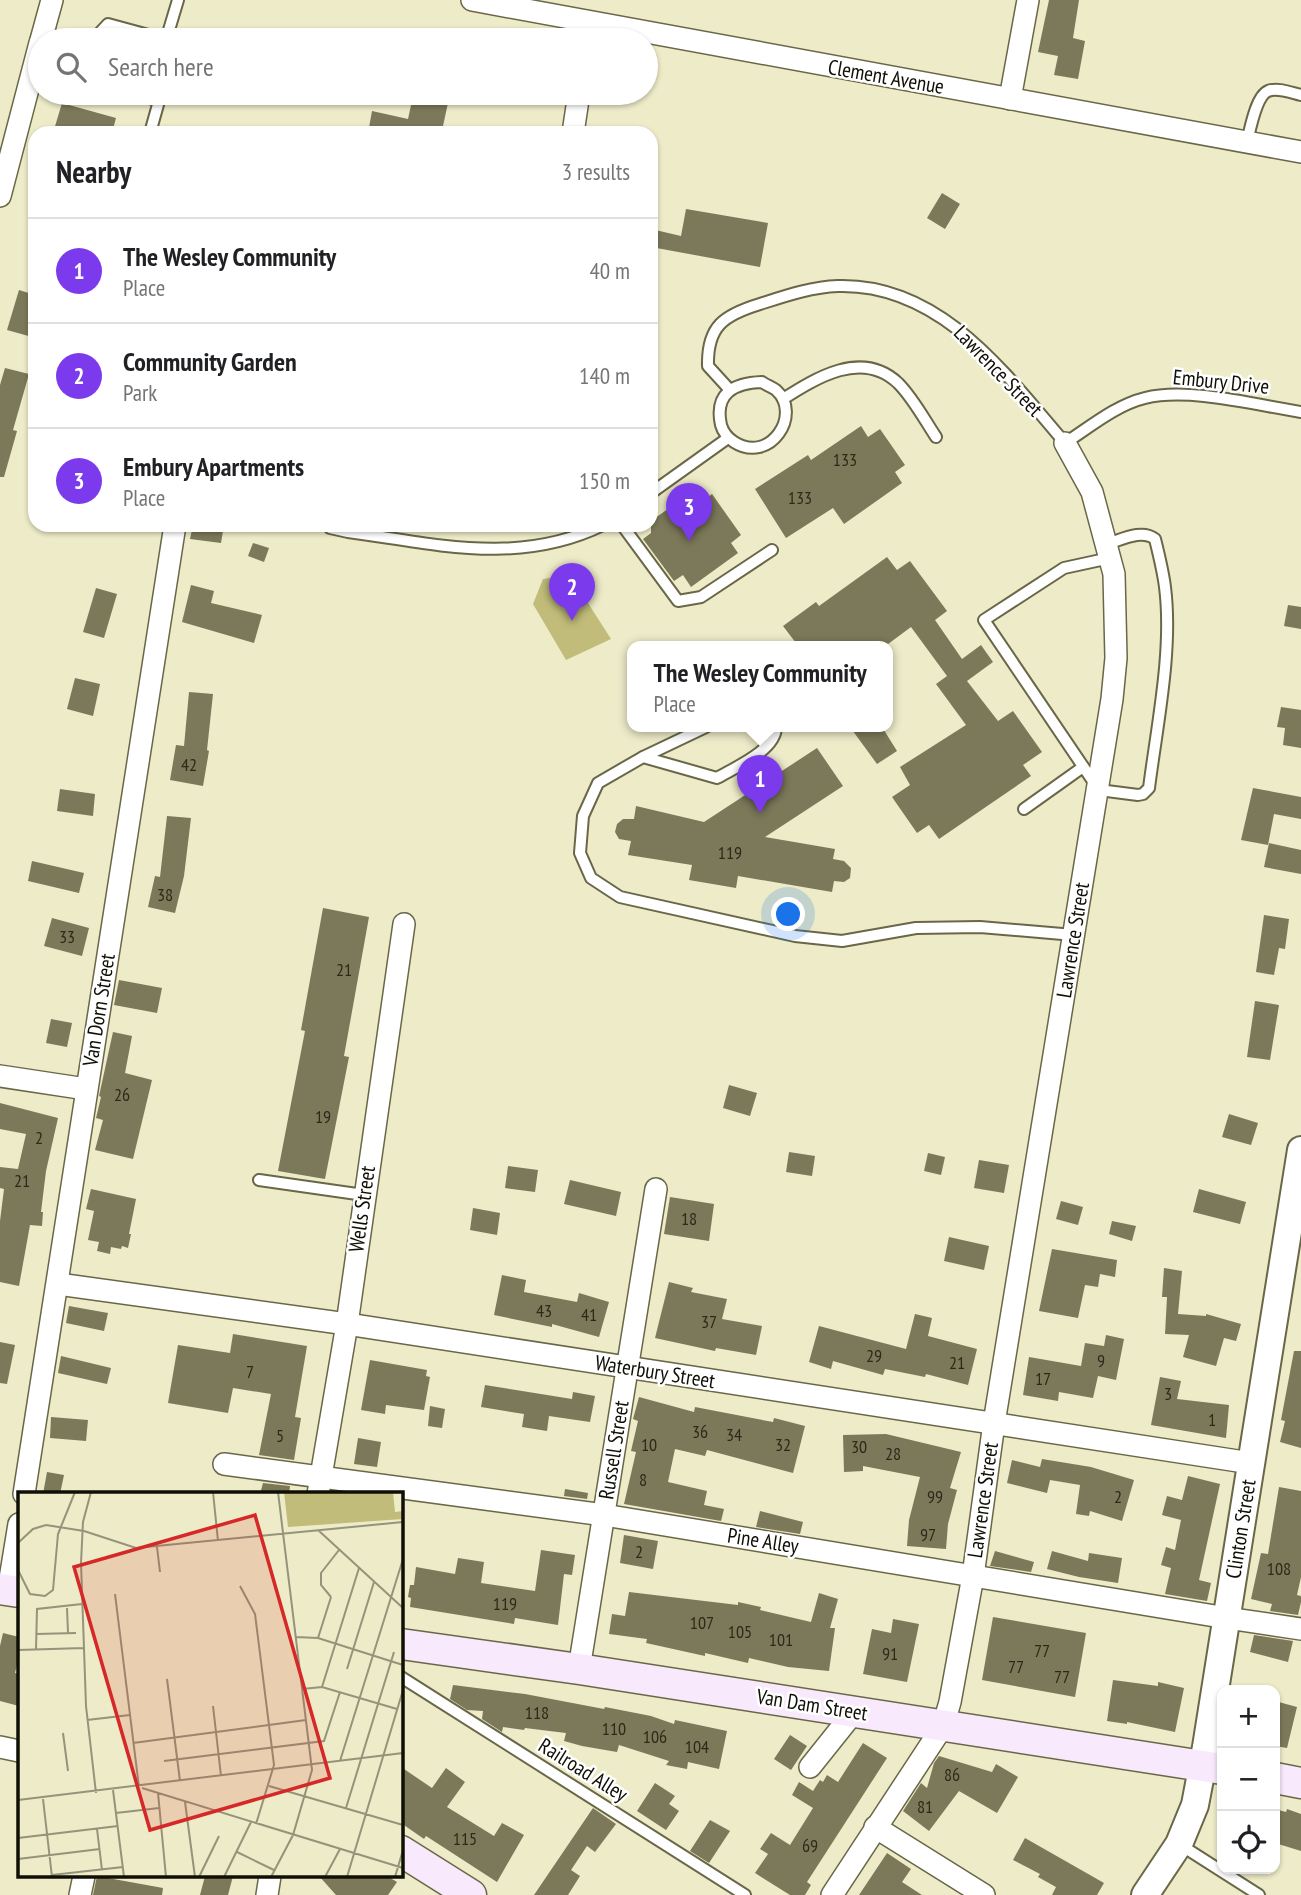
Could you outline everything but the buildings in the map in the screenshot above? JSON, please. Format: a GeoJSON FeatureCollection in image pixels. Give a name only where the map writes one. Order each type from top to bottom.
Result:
{"type":"FeatureCollection","features":[{"type":"Feature","properties":{"kind":"main road","name":"Van Dam Street"},"geometry":{"type":"LineString","coordinates":[[402,1644],[1212,1767]]}},
{"type":"Feature","properties":{"kind":"main road"},"geometry":{"type":"LineString","coordinates":[[1280,1780],[1301,1783]]}},
{"type":"Feature","properties":{"kind":"main road"},"geometry":{"type":"LineString","coordinates":[[402,1852],[471,1895]]}},
{"type":"Feature","properties":{"kind":"street"},"geometry":{"type":"LineString","coordinates":[[44,28],[51,0]]}},
{"type":"Feature","properties":{"kind":"street","name":"Clement Avenue"},"geometry":{"type":"LineString","coordinates":[[472,0],[574,28]]}},
{"type":"Feature","properties":{"kind":"street"},"geometry":{"type":"LineString","coordinates":[[1010,99],[1028,0]]}},
{"type":"Feature","properties":{"kind":"street","name":"Clement Avenue"},"geometry":{"type":"LineString","coordinates":[[658,43],[1010,99],[1301,152]]}},
{"type":"Feature","properties":{"kind":"street"},"geometry":{"type":"LineString","coordinates":[[0,196],[28,88]]}},
{"type":"Feature","properties":{"kind":"street"},"geometry":{"type":"LineString","coordinates":[[574,126],[577,105]]}},
{"type":"Feature","properties":{"kind":"street","name":"Lawrence Street"},"geometry":{"type":"LineString","coordinates":[[832,1895],[943,1726],[950,1702],[973,1576],[994,1423],[1099,790],[1116,658],[1114,573],[1109,551],[1092,492],[1065,443]]}},
{"type":"Feature","properties":{"kind":"street","name":"Van Dorn Street"},"geometry":{"type":"LineString","coordinates":[[24,1492],[174,532]]}},
{"type":"Feature","properties":{"kind":"street","name":"Wells Street"},"geometry":{"type":"LineString","coordinates":[[320,1486],[347,1324],[404,924]]}},
{"type":"Feature","properties":{"kind":"street"},"geometry":{"type":"LineString","coordinates":[[0,1076],[86,1089]]}},
{"type":"Feature","properties":{"kind":"street","name":"Clinton Street"},"geometry":{"type":"LineString","coordinates":[[1145,1895],[1179,1844],[1212,1767],[1227,1618],[1251,1463],[1293,1248],[1301,1150]]}},
{"type":"Feature","properties":{"kind":"street","name":"Russell Street"},"geometry":{"type":"LineString","coordinates":[[579,1669],[656,1189]]}},
{"type":"Feature","properties":{"kind":"street","name":"Waterbury Street"},"geometry":{"type":"LineString","coordinates":[[58,1284],[347,1324],[1251,1463]]}},
{"type":"Feature","properties":{"kind":"street","name":"Pine Alley"},"geometry":{"type":"LineString","coordinates":[[224,1464],[320,1486],[379,1492]]}},
{"type":"Feature","properties":{"kind":"street","name":"Pine Alley"},"geometry":{"type":"LineString","coordinates":[[402,1494],[604,1515],[1301,1629]]}},
{"type":"Feature","properties":{"kind":"street"},"geometry":{"type":"LineString","coordinates":[[12,1592],[18,1534]]}},
{"type":"Feature","properties":{"kind":"street"},"geometry":{"type":"LineString","coordinates":[[810,1767],[854,1712]]}},
{"type":"Feature","properties":{"kind":"street"},"geometry":{"type":"LineString","coordinates":[[0,1748],[18,1751]]}},
{"type":"Feature","properties":{"kind":"street"},"geometry":{"type":"LineString","coordinates":[[875,1827],[984,1895]]}},
{"type":"Feature","properties":{"kind":"lane"},"geometry":{"type":"LineString","coordinates":[[170,28],[178,0]]}},
{"type":"Feature","properties":{"kind":"lane"},"geometry":{"type":"LineString","coordinates":[[104,28],[108,24],[122,28]]}},
{"type":"Feature","properties":{"kind":"lane"},"geometry":{"type":"LineString","coordinates":[[1247,142],[1257,104],[1263,94],[1268,90],[1277,90],[1301,95]]}},
{"type":"Feature","properties":{"kind":"lane"},"geometry":{"type":"LineString","coordinates":[[152,126],[158,105]]}},
{"type":"Feature","properties":{"kind":"lane","name":"Lawrence Street"},"geometry":{"type":"LineString","coordinates":[[729,389],[708,366],[708,345],[715,330],[725,320],[744,309],[808,289],[838,286],[867,288],[901,296],[935,311],[956,326],[1014,383],[1065,443]]}},
{"type":"Feature","properties":{"kind":"lane"},"geometry":{"type":"LineString","coordinates":[[783,399],[832,371],[864,368],[880,372],[897,382],[936,437]]}},
{"type":"Feature","properties":{"kind":"lane"},"geometry":{"type":"LineString","coordinates":[[745,383],[762,383],[776,390],[783,399],[783,426],[776,439],[765,446],[751,448],[739,445],[728,438],[721,427],[723,401],[729,389],[745,383]]}},
{"type":"Feature","properties":{"kind":"lane","name":"Embury Drive"},"geometry":{"type":"LineString","coordinates":[[1065,443],[1120,408],[1143,398],[1168,394],[1301,412]]}},
{"type":"Feature","properties":{"kind":"lane"},"geometry":{"type":"LineString","coordinates":[[658,488],[728,438]]}},
{"type":"Feature","properties":{"kind":"lane"},"geometry":{"type":"LineString","coordinates":[[348,532],[477,550],[535,548],[590,532]]}},
{"type":"Feature","properties":{"kind":"lane"},"geometry":{"type":"LineString","coordinates":[[627,532],[678,601],[701,597],[772,550]]}},
{"type":"Feature","properties":{"kind":"lane"},"geometry":{"type":"LineString","coordinates":[[1141,534],[1147,534],[1155,540],[1167,610],[1163,681],[1149,788],[1138,795],[1099,790],[1083,767],[984,620],[1064,568],[1109,551],[1141,534]]}},
{"type":"Feature","properties":{"kind":"lane"},"geometry":{"type":"LineString","coordinates":[[696,732],[643,757],[598,783],[583,816],[580,853],[591,878],[621,897],[794,936],[842,941],[916,928],[979,927],[1074,935]]}},
{"type":"Feature","properties":{"kind":"lane"},"geometry":{"type":"LineString","coordinates":[[643,757],[717,778],[770,746],[776,732]]}},
{"type":"Feature","properties":{"kind":"lane"},"geometry":{"type":"LineString","coordinates":[[1024,809],[1083,767]]}},
{"type":"Feature","properties":{"kind":"lane"},"geometry":{"type":"LineString","coordinates":[[259,1180],[364,1195]]}},
{"type":"Feature","properties":{"kind":"lane","name":"Railroad Alley"},"geometry":{"type":"LineString","coordinates":[[402,1678],[745,1895]]}},
{"type":"Feature","properties":{"kind":"lane"},"geometry":{"type":"LineString","coordinates":[[1179,1844],[1259,1895]]}},
{"type":"Feature","properties":{"kind":"shaded area"},"geometry":{"type":"Polygon","coordinates":[[[570,575],[611,639],[566,660],[533,604],[543,579],[570,575]]]}},
{"type":"Feature","properties":{"kind":"place","name":"Embury Apartments"},"geometry":{"type":"Point","coordinates":[689,541]}},
{"type":"Feature","properties":{"kind":"place","name":"Community Garden"},"geometry":{"type":"Point","coordinates":[572,621]}},
{"type":"Feature","properties":{"kind":"place","name":"The Wesley Community"},"geometry":{"type":"Point","coordinates":[760,813]}}]}
